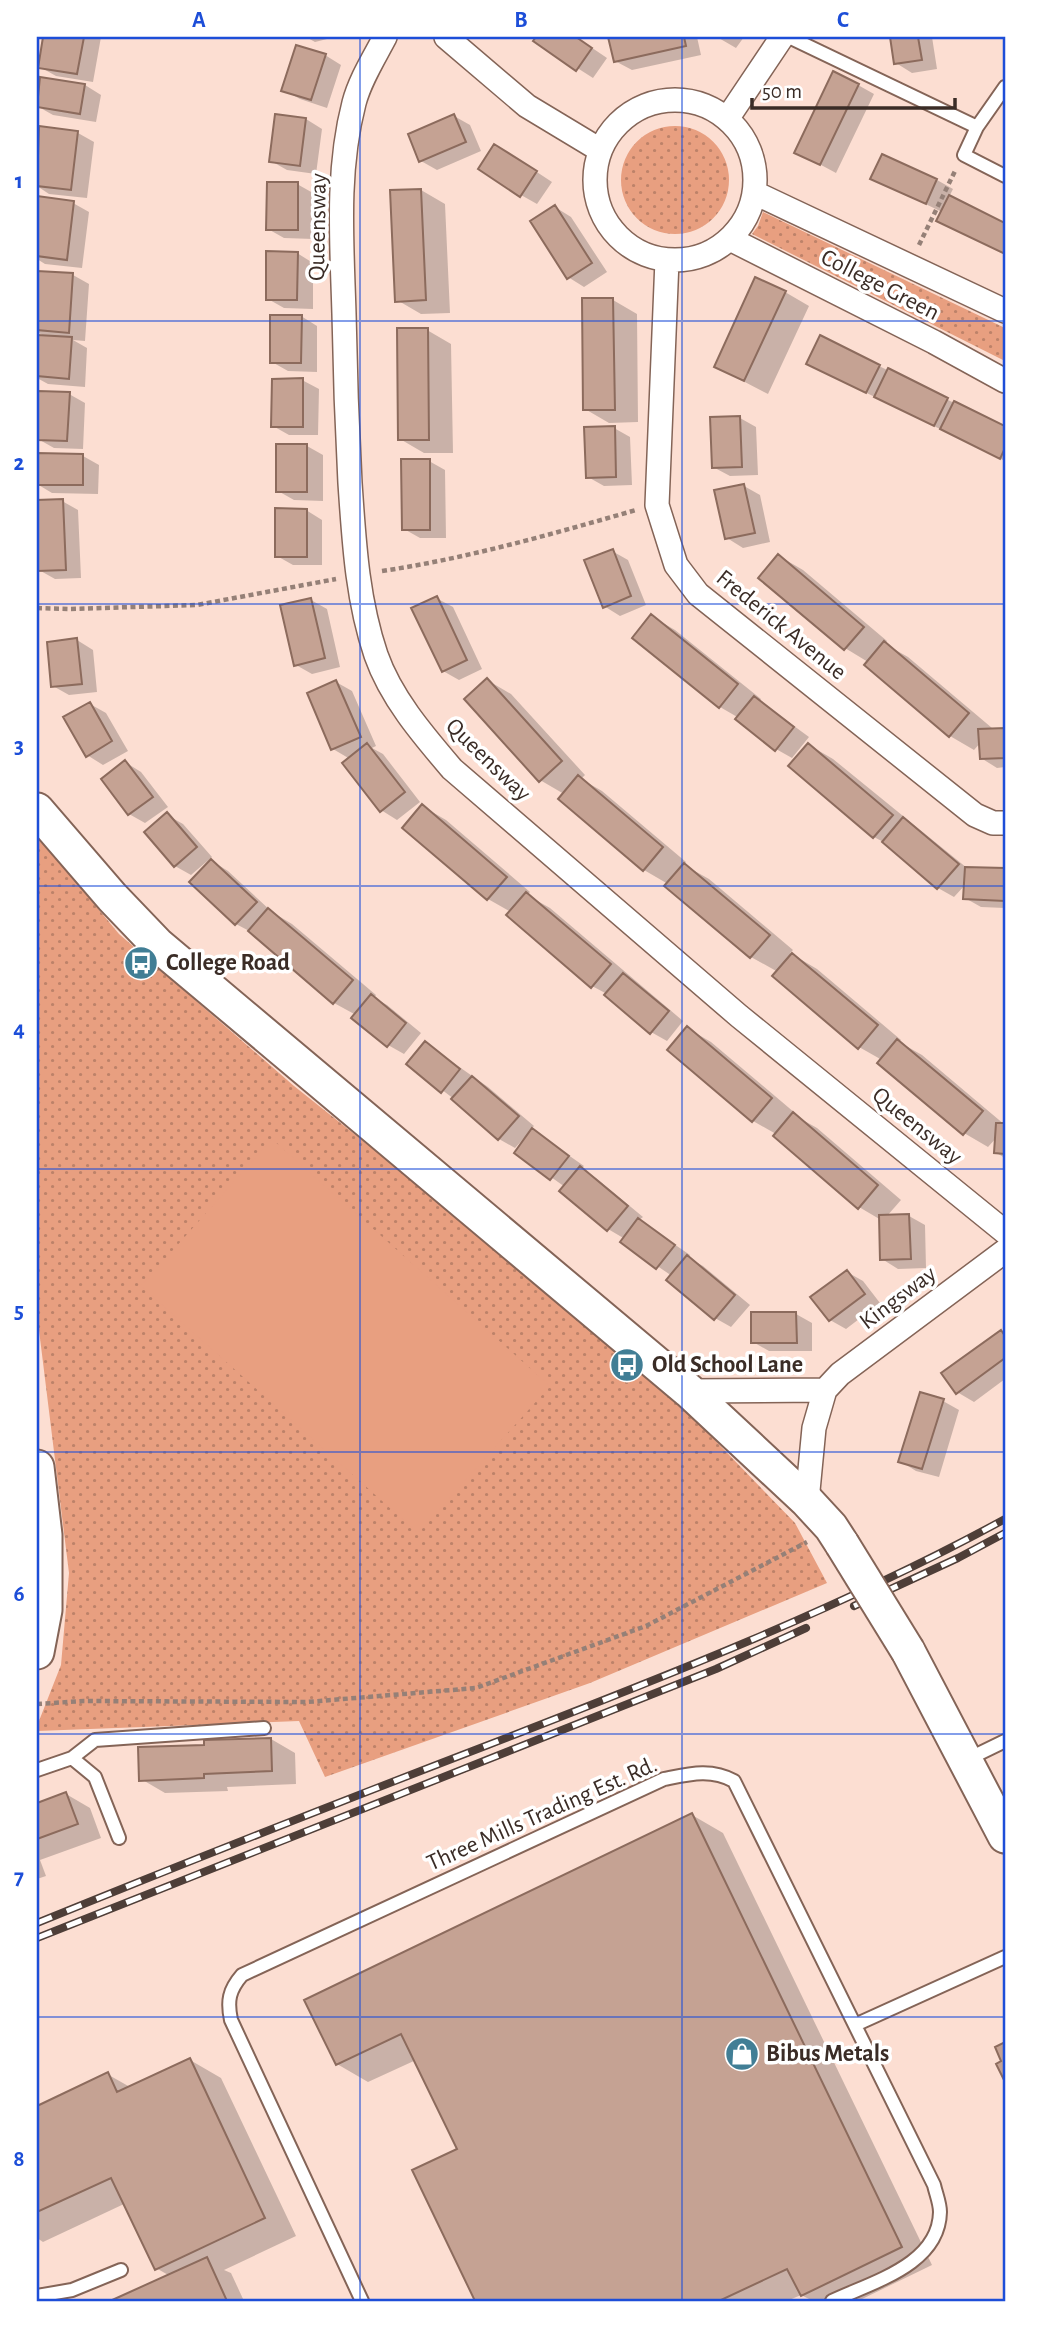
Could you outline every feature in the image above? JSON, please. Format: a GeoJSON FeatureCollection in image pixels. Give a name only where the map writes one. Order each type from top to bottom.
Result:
{"type":"FeatureCollection","features":[{"type":"Feature","properties":{"kind":"street","name":"Queensway"},"geometry":{"type":"LineString","coordinates":[[385,37],[368,68],[354,103],[342,184],[345,395],[353,534],[364,616],[377,658],[397,696],[422,734],[452,769],[739,1016],[1005,1232]]}},
{"type":"Feature","properties":{"kind":"street"},"geometry":{"type":"LineString","coordinates":[[446,37],[527,106],[600,150]]}},
{"type":"Feature","properties":{"kind":"street"},"geometry":{"type":"LineString","coordinates":[[727,119],[782,37]]}},
{"type":"Feature","properties":{"kind":"street"},"geometry":{"type":"LineString","coordinates":[[667,100],[686,100],[711,108],[727,119],[748,144],[755,170],[755,192],[746,219],[730,239],[702,256],[667,260],[642,253],[620,238],[601,212],[594,183],[600,150],[612,129],[637,109],[667,100]]}},
{"type":"Feature","properties":{"kind":"street","name":"College Green"},"geometry":{"type":"LineString","coordinates":[[755,192],[1005,311]]}},
{"type":"Feature","properties":{"kind":"street","name":"College Green"},"geometry":{"type":"LineString","coordinates":[[730,239],[934,342],[1005,382]]}},
{"type":"Feature","properties":{"kind":"street","name":"Frederick Avenue"},"geometry":{"type":"LineString","coordinates":[[667,260],[657,505],[676,565],[698,594],[975,815],[993,823],[1005,823]]}},
{"type":"Feature","properties":{"kind":"street"},"geometry":{"type":"LineString","coordinates":[[37,810],[112,897],[158,945],[690,1391],[807,1501],[837,1535],[908,1651],[1005,1836]]}},
{"type":"Feature","properties":{"kind":"street","name":"Kingsway"},"geometry":{"type":"LineString","coordinates":[[825,1390],[840,1374],[1005,1251]]}},
{"type":"Feature","properties":{"kind":"street"},"geometry":{"type":"LineString","coordinates":[[690,1391],[825,1390],[810,1453],[807,1501]]}},
{"type":"Feature","properties":{"kind":"street"},"geometry":{"type":"LineString","coordinates":[[37,1467],[45,1535],[45,1610],[37,1652]]}},
{"type":"Feature","properties":{"kind":"lane"},"geometry":{"type":"LineString","coordinates":[[789,37],[977,127]]}},
{"type":"Feature","properties":{"kind":"lane"},"geometry":{"type":"LineString","coordinates":[[1005,87],[977,127],[964,155],[1005,176]]}},
{"type":"Feature","properties":{"kind":"lane"},"geometry":{"type":"LineString","coordinates":[[37,1770],[72,1758],[95,1740],[264,1728]]}},
{"type":"Feature","properties":{"kind":"lane"},"geometry":{"type":"LineString","coordinates":[[966,1760],[1005,1741]]}},
{"type":"Feature","properties":{"kind":"lane"},"geometry":{"type":"LineString","coordinates":[[72,1758],[95,1777],[119,1838]]}},
{"type":"Feature","properties":{"kind":"lane","name":"Three Mills Trading Est. Rd."},"geometry":{"type":"LineString","coordinates":[[362,2301],[231,2020],[228,2003],[233,1986],[242,1975],[664,1779],[707,1772],[722,1774],[734,1781],[934,2185],[940,2209],[933,2241],[922,2255],[905,2267],[832,2301]]}},
{"type":"Feature","properties":{"kind":"lane"},"geometry":{"type":"LineString","coordinates":[[855,2025],[1005,1957]]}},
{"type":"Feature","properties":{"kind":"lane"},"geometry":{"type":"LineString","coordinates":[[37,2295],[72,2290],[121,2270]]}},
{"type":"Feature","properties":{"kind":"path"},"geometry":{"type":"LineString","coordinates":[[909,264],[964,155]]}},
{"type":"Feature","properties":{"kind":"path"},"geometry":{"type":"LineString","coordinates":[[37,1704],[84,1701],[306,1702],[476,1688],[646,1626],[815,1537],[837,1535]]}},
{"type":"Feature","properties":{"kind":"shaded area"},"geometry":{"type":"Polygon","coordinates":[[[675,126],[696,130],[713,142],[725,159],[729,180],[725,201],[713,218],[696,230],[675,234],[654,230],[637,218],[625,201],[621,180],[625,159],[637,142],[654,130],[675,126]]]}},
{"type":"Feature","properties":{"kind":"shaded area"},"geometry":{"type":"Polygon","coordinates":[[[763,212],[1005,328],[1005,361],[752,234],[763,212]]]}},
{"type":"Feature","properties":{"kind":"shaded area"},"geometry":{"type":"Polygon","coordinates":[[[37,835],[119,934],[294,1086],[475,1230],[676,1400],[795,1523],[827,1583],[590,1683],[325,1777],[299,1721],[37,1731],[61,1665],[69,1573],[37,1314],[37,835]]]}},
{"type":"Feature","properties":{"kind":"shaded area"},"geometry":{"type":"Polygon","coordinates":[[[272,1139],[550,1386],[418,1533],[141,1286],[272,1139]]]}},
{"type":"Feature","properties":{"kind":"building"},"geometry":{"type":"Polygon","coordinates":[[[43,37],[84,37],[77,74],[38,68],[43,37]]]}},
{"type":"Feature","properties":{"kind":"building"},"geometry":{"type":"Polygon","coordinates":[[[536,37],[576,37],[592,48],[576,71],[533,41],[536,37]]]}},
{"type":"Feature","properties":{"kind":"building"},"geometry":{"type":"Polygon","coordinates":[[[608,37],[684,37],[686,46],[614,62],[608,37]]]}},
{"type":"Feature","properties":{"kind":"building"},"geometry":{"type":"Polygon","coordinates":[[[890,37],[918,37],[922,60],[894,64],[890,37]]]}},
{"type":"Feature","properties":{"kind":"building"},"geometry":{"type":"Polygon","coordinates":[[[296,45],[326,54],[311,100],[281,91],[296,45]]]}},
{"type":"Feature","properties":{"kind":"building"},"geometry":{"type":"Polygon","coordinates":[[[833,71],[859,84],[820,165],[794,153],[833,71]]]}},
{"type":"Feature","properties":{"kind":"building"},"geometry":{"type":"Polygon","coordinates":[[[40,77],[85,84],[80,114],[37,107],[40,77]]]}},
{"type":"Feature","properties":{"kind":"building"},"geometry":{"type":"Polygon","coordinates":[[[275,114],[306,118],[300,166],[269,162],[275,114]]]}},
{"type":"Feature","properties":{"kind":"building"},"geometry":{"type":"Polygon","coordinates":[[[454,114],[466,142],[419,162],[408,134],[454,114]]]}},
{"type":"Feature","properties":{"kind":"building"},"geometry":{"type":"Polygon","coordinates":[[[39,126],[78,131],[71,190],[37,186],[39,126]]]}},
{"type":"Feature","properties":{"kind":"building"},"geometry":{"type":"Polygon","coordinates":[[[494,144],[537,171],[520,197],[478,169],[494,144]]]}},
{"type":"Feature","properties":{"kind":"building"},"geometry":{"type":"Polygon","coordinates":[[[882,154],[937,179],[926,204],[870,179],[882,154]]]}},
{"type":"Feature","properties":{"kind":"building"},"geometry":{"type":"Polygon","coordinates":[[[267,182],[298,182],[298,230],[266,230],[267,182]]]}},
{"type":"Feature","properties":{"kind":"building"},"geometry":{"type":"Polygon","coordinates":[[[421,189],[426,300],[395,302],[390,190],[421,189]]]}},
{"type":"Feature","properties":{"kind":"building"},"geometry":{"type":"Polygon","coordinates":[[[949,195],[1005,223],[1005,254],[936,221],[949,195]]]}},
{"type":"Feature","properties":{"kind":"building"},"geometry":{"type":"Polygon","coordinates":[[[37,196],[74,201],[67,260],[37,256],[37,196]]]}},
{"type":"Feature","properties":{"kind":"building"},"geometry":{"type":"Polygon","coordinates":[[[555,205],[592,263],[567,279],[530,221],[555,205]]]}},
{"type":"Feature","properties":{"kind":"building"},"geometry":{"type":"Polygon","coordinates":[[[266,251],[298,252],[297,300],[266,300],[266,251]]]}},
{"type":"Feature","properties":{"kind":"building"},"geometry":{"type":"Polygon","coordinates":[[[37,271],[73,273],[69,333],[37,330],[37,271]]]}},
{"type":"Feature","properties":{"kind":"building"},"geometry":{"type":"Polygon","coordinates":[[[755,277],[786,291],[744,381],[714,367],[755,277]]]}},
{"type":"Feature","properties":{"kind":"building"},"geometry":{"type":"Polygon","coordinates":[[[582,298],[613,298],[615,410],[583,410],[582,298]]]}},
{"type":"Feature","properties":{"kind":"building"},"geometry":{"type":"Polygon","coordinates":[[[270,315],[302,315],[301,363],[270,363],[270,315]]]}},
{"type":"Feature","properties":{"kind":"building"},"geometry":{"type":"Polygon","coordinates":[[[397,328],[428,328],[429,440],[398,440],[397,328]]]}},
{"type":"Feature","properties":{"kind":"building"},"geometry":{"type":"Polygon","coordinates":[[[37,335],[72,337],[69,379],[37,376],[37,335]]]}},
{"type":"Feature","properties":{"kind":"building"},"geometry":{"type":"Polygon","coordinates":[[[820,335],[880,365],[866,393],[806,364],[820,335]]]}},
{"type":"Feature","properties":{"kind":"building"},"geometry":{"type":"Polygon","coordinates":[[[888,368],[948,398],[934,426],[874,397],[888,368]]]}},
{"type":"Feature","properties":{"kind":"building"},"geometry":{"type":"Polygon","coordinates":[[[303,378],[303,427],[271,427],[272,379],[303,378]]]}},
{"type":"Feature","properties":{"kind":"building"},"geometry":{"type":"Polygon","coordinates":[[[38,391],[70,392],[67,441],[37,440],[38,391]]]}},
{"type":"Feature","properties":{"kind":"building"},"geometry":{"type":"Polygon","coordinates":[[[954,401],[1005,426],[1005,448],[1000,459],[940,429],[954,401]]]}},
{"type":"Feature","properties":{"kind":"building"},"geometry":{"type":"Polygon","coordinates":[[[740,416],[742,467],[712,468],[710,417],[740,416]]]}},
{"type":"Feature","properties":{"kind":"building"},"geometry":{"type":"Polygon","coordinates":[[[615,426],[616,477],[586,478],[584,427],[615,426]]]}},
{"type":"Feature","properties":{"kind":"building"},"geometry":{"type":"Polygon","coordinates":[[[276,444],[307,444],[307,492],[276,492],[276,444]]]}},
{"type":"Feature","properties":{"kind":"building"},"geometry":{"type":"Polygon","coordinates":[[[37,453],[83,454],[83,485],[37,485],[37,453]]]}},
{"type":"Feature","properties":{"kind":"building"},"geometry":{"type":"Polygon","coordinates":[[[401,459],[430,459],[430,530],[402,530],[401,459]]]}},
{"type":"Feature","properties":{"kind":"building"},"geometry":{"type":"Polygon","coordinates":[[[744,484],[755,533],[725,539],[714,490],[744,484]]]}},
{"type":"Feature","properties":{"kind":"building"},"geometry":{"type":"Polygon","coordinates":[[[63,499],[66,570],[37,571],[37,500],[63,499]]]}},
{"type":"Feature","properties":{"kind":"building"},"geometry":{"type":"Polygon","coordinates":[[[275,508],[307,509],[307,557],[275,557],[275,508]]]}},
{"type":"Feature","properties":{"kind":"building"},"geometry":{"type":"Polygon","coordinates":[[[613,549],[631,596],[603,608],[584,560],[613,549]]]}},
{"type":"Feature","properties":{"kind":"building"},"geometry":{"type":"Polygon","coordinates":[[[778,554],[864,627],[844,650],[758,578],[778,554]]]}},
{"type":"Feature","properties":{"kind":"building"},"geometry":{"type":"Polygon","coordinates":[[[437,596],[467,660],[442,672],[411,608],[437,596]]]}},
{"type":"Feature","properties":{"kind":"building"},"geometry":{"type":"Polygon","coordinates":[[[311,598],[325,658],[294,666],[280,605],[311,598]]]}},
{"type":"Feature","properties":{"kind":"building"},"geometry":{"type":"Polygon","coordinates":[[[651,614],[738,684],[719,708],[632,638],[651,614]]]}},
{"type":"Feature","properties":{"kind":"building"},"geometry":{"type":"Polygon","coordinates":[[[77,638],[82,684],[51,687],[47,642],[77,638]]]}},
{"type":"Feature","properties":{"kind":"building"},"geometry":{"type":"Polygon","coordinates":[[[884,641],[969,713],[949,737],[864,665],[884,641]]]}},
{"type":"Feature","properties":{"kind":"building"},"geometry":{"type":"Polygon","coordinates":[[[487,678],[562,761],[539,782],[464,699],[487,678]]]}},
{"type":"Feature","properties":{"kind":"building"},"geometry":{"type":"Polygon","coordinates":[[[336,680],[361,737],[331,750],[307,693],[336,680]]]}},
{"type":"Feature","properties":{"kind":"building"},"geometry":{"type":"Polygon","coordinates":[[[754,696],[794,727],[775,751],[735,719],[754,696]]]}},
{"type":"Feature","properties":{"kind":"building"},"geometry":{"type":"Polygon","coordinates":[[[90,702],[112,741],[86,757],[63,717],[90,702]]]}},
{"type":"Feature","properties":{"kind":"building"},"geometry":{"type":"Polygon","coordinates":[[[1005,728],[1005,758],[980,759],[978,729],[1005,728]]]}},
{"type":"Feature","properties":{"kind":"building"},"geometry":{"type":"Polygon","coordinates":[[[367,743],[405,792],[380,812],[342,763],[367,743]]]}},
{"type":"Feature","properties":{"kind":"building"},"geometry":{"type":"Polygon","coordinates":[[[808,743],[893,815],[873,838],[788,766],[808,743]]]}},
{"type":"Feature","properties":{"kind":"building"},"geometry":{"type":"Polygon","coordinates":[[[125,760],[153,797],[128,815],[101,779],[125,760]]]}},
{"type":"Feature","properties":{"kind":"building"},"geometry":{"type":"Polygon","coordinates":[[[578,775],[663,847],[643,871],[558,799],[578,775]]]}},
{"type":"Feature","properties":{"kind":"building"},"geometry":{"type":"Polygon","coordinates":[[[422,804],[507,877],[487,900],[402,828],[422,804]]]}},
{"type":"Feature","properties":{"kind":"building"},"geometry":{"type":"Polygon","coordinates":[[[167,812],[197,847],[174,867],[144,832],[167,812]]]}},
{"type":"Feature","properties":{"kind":"building"},"geometry":{"type":"Polygon","coordinates":[[[903,817],[959,864],[937,889],[882,842],[903,817]]]}},
{"type":"Feature","properties":{"kind":"building"},"geometry":{"type":"Polygon","coordinates":[[[211,859],[257,902],[235,925],[189,882],[211,859]]]}},
{"type":"Feature","properties":{"kind":"building"},"geometry":{"type":"Polygon","coordinates":[[[684,863],[770,935],[750,958],[664,886],[684,863]]]}},
{"type":"Feature","properties":{"kind":"building"},"geometry":{"type":"Polygon","coordinates":[[[965,867],[1005,868],[1005,901],[963,899],[965,867]]]}},
{"type":"Feature","properties":{"kind":"building"},"geometry":{"type":"Polygon","coordinates":[[[526,892],[611,964],[591,988],[506,915],[526,892]]]}},
{"type":"Feature","properties":{"kind":"building"},"geometry":{"type":"Polygon","coordinates":[[[268,908],[353,980],[333,1004],[248,931],[268,908]]]}},
{"type":"Feature","properties":{"kind":"building"},"geometry":{"type":"Polygon","coordinates":[[[792,953],[878,1025],[858,1049],[772,976],[792,953]]]}},
{"type":"Feature","properties":{"kind":"building"},"geometry":{"type":"Polygon","coordinates":[[[623,973],[669,1011],[650,1034],[604,995],[623,973]]]}},
{"type":"Feature","properties":{"kind":"building"},"geometry":{"type":"Polygon","coordinates":[[[371,994],[406,1023],[387,1047],[351,1018],[371,994]]]}},
{"type":"Feature","properties":{"kind":"building"},"geometry":{"type":"Polygon","coordinates":[[[687,1026],[772,1098],[752,1122],[667,1050],[687,1026]]]}},
{"type":"Feature","properties":{"kind":"building"},"geometry":{"type":"Polygon","coordinates":[[[897,1039],[983,1111],[963,1135],[877,1063],[897,1039]]]}},
{"type":"Feature","properties":{"kind":"building"},"geometry":{"type":"Polygon","coordinates":[[[425,1041],[460,1069],[441,1093],[406,1064],[425,1041]]]}},
{"type":"Feature","properties":{"kind":"building"},"geometry":{"type":"Polygon","coordinates":[[[472,1076],[519,1116],[498,1140],[451,1099],[472,1076]]]}},
{"type":"Feature","properties":{"kind":"building"},"geometry":{"type":"Polygon","coordinates":[[[793,1112],[878,1185],[858,1209],[773,1136],[793,1112]]]}},
{"type":"Feature","properties":{"kind":"building"},"geometry":{"type":"Polygon","coordinates":[[[996,1123],[1005,1123],[1005,1154],[994,1153],[996,1123]]]}},
{"type":"Feature","properties":{"kind":"building"},"geometry":{"type":"Polygon","coordinates":[[[532,1128],[569,1156],[550,1180],[514,1153],[532,1128]]]}},
{"type":"Feature","properties":{"kind":"building"},"geometry":{"type":"Polygon","coordinates":[[[580,1166],[628,1206],[607,1231],[559,1191],[580,1166]]]}},
{"type":"Feature","properties":{"kind":"building"},"geometry":{"type":"Polygon","coordinates":[[[909,1214],[911,1259],[880,1260],[879,1215],[909,1214]]]}},
{"type":"Feature","properties":{"kind":"building"},"geometry":{"type":"Polygon","coordinates":[[[638,1218],[675,1245],[656,1269],[620,1242],[638,1218]]]}},
{"type":"Feature","properties":{"kind":"building"},"geometry":{"type":"Polygon","coordinates":[[[687,1255],[735,1295],[714,1320],[666,1280],[687,1255]]]}},
{"type":"Feature","properties":{"kind":"building"},"geometry":{"type":"Polygon","coordinates":[[[847,1270],[865,1294],[829,1321],[810,1297],[847,1270]]]}},
{"type":"Feature","properties":{"kind":"building"},"geometry":{"type":"Polygon","coordinates":[[[751,1312],[796,1312],[797,1343],[751,1343],[751,1312]]]}},
{"type":"Feature","properties":{"kind":"building"},"geometry":{"type":"Polygon","coordinates":[[[1001,1330],[1005,1336],[1005,1358],[956,1394],[941,1373],[1001,1330]]]}},
{"type":"Feature","properties":{"kind":"building"},"geometry":{"type":"Polygon","coordinates":[[[920,1392],[944,1399],[922,1469],[898,1462],[920,1392]]]}},
{"type":"Feature","properties":{"kind":"building"},"geometry":{"type":"Polygon","coordinates":[[[271,1738],[272,1771],[204,1774],[204,1778],[139,1781],[138,1747],[204,1745],[204,1740],[271,1738]]]}},
{"type":"Feature","properties":{"kind":"building"},"geometry":{"type":"Polygon","coordinates":[[[66,1792],[78,1824],[37,1839],[37,1803],[66,1792]]]}},
{"type":"Feature","properties":{"kind":"building"},"geometry":{"type":"Polygon","coordinates":[[[692,1813],[902,2247],[801,2296],[787,2269],[719,2301],[475,2301],[412,2170],[457,2149],[401,2034],[336,2065],[304,2000],[692,1813]]]}},
{"type":"Feature","properties":{"kind":"building"},"geometry":{"type":"Polygon","coordinates":[[[1005,2042],[1005,2082],[996,2064],[1001,2061],[995,2047],[1005,2042]]]}},
{"type":"Feature","properties":{"kind":"building"},"geometry":{"type":"Polygon","coordinates":[[[190,2058],[265,2218],[155,2270],[111,2178],[37,2212],[37,2106],[108,2072],[117,2092],[190,2058]]]}},
{"type":"Feature","properties":{"kind":"building"},"geometry":{"type":"Polygon","coordinates":[[[207,2257],[227,2301],[110,2301],[207,2257]]]}},
{"type":"Feature","properties":{"kind":"railway"},"geometry":{"type":"LineString","coordinates":[[37,1923],[751,1640],[879,1583],[1005,1519]]}},
{"type":"Feature","properties":{"kind":"railway"},"geometry":{"type":"LineString","coordinates":[[854,1606],[1005,1533]]}},
{"type":"Feature","properties":{"kind":"railway"},"geometry":{"type":"LineString","coordinates":[[37,1938],[716,1669],[806,1628]]}},
{"type":"Feature","properties":{"kind":"place","name":"College Road"},"geometry":{"type":"Point","coordinates":[141,963]}},
{"type":"Feature","properties":{"kind":"place","name":"Old School Lane"},"geometry":{"type":"Point","coordinates":[627,1365]}},
{"type":"Feature","properties":{"kind":"place","name":"Bibus Metals"},"geometry":{"type":"Point","coordinates":[742,2054]}}]}
